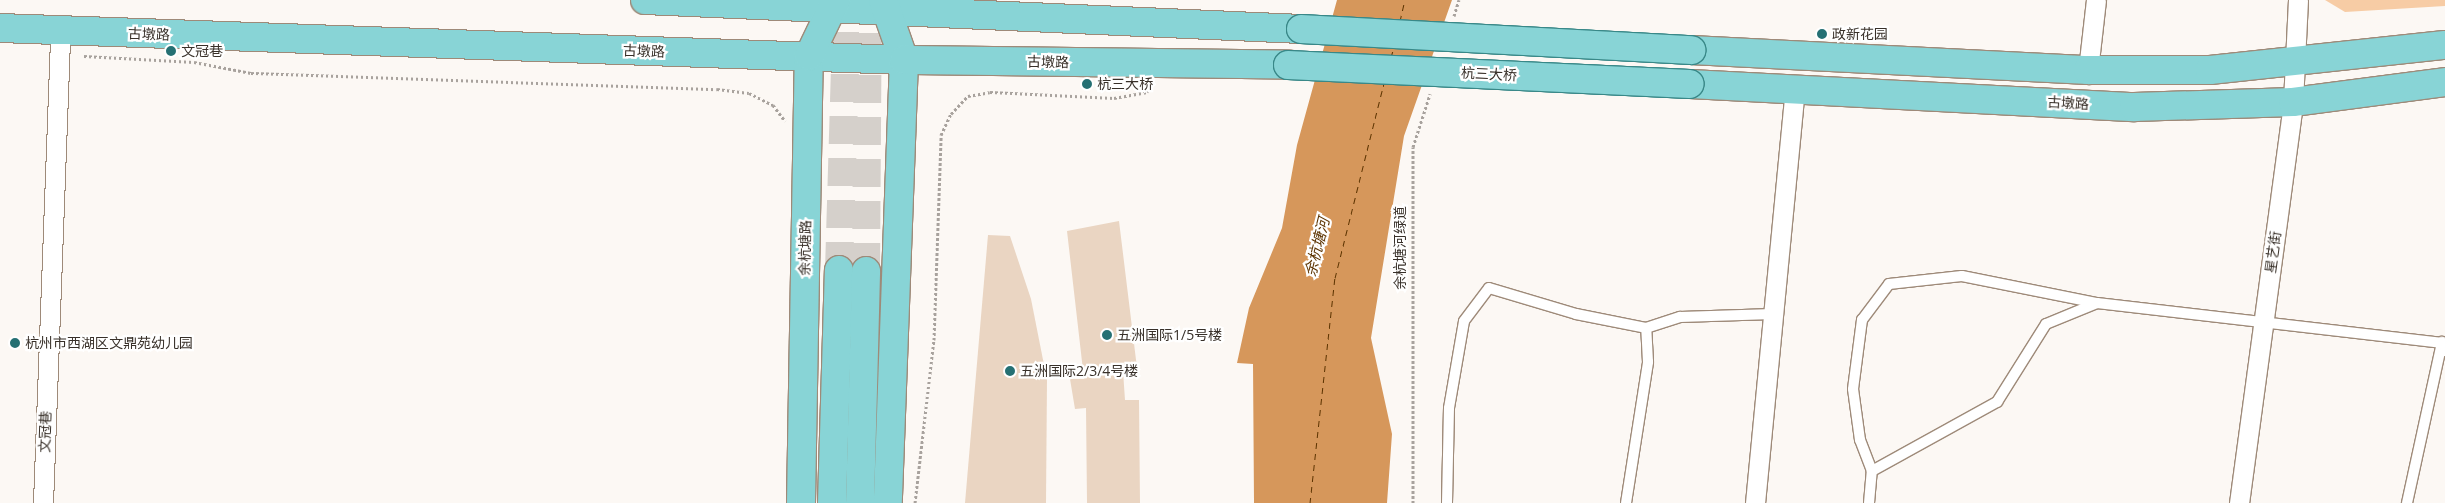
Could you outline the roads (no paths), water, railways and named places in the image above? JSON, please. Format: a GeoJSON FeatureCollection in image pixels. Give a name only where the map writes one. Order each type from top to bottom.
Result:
{"type":"FeatureCollection","features":[{"type":"Feature","properties":{"kind":"main road"},"geometry":{"type":"LineString","coordinates":[[645,0],[883,4],[1302,29],[2088,70],[2210,70],[2294,64],[2445,45]]}},
{"type":"Feature","properties":{"kind":"main road","name":"余杭塘路"},"geometry":{"type":"LineString","coordinates":[[801,503],[809,56],[836,3]]}},
{"type":"Feature","properties":{"kind":"main road"},"geometry":{"type":"LineString","coordinates":[[883,4],[904,60],[888,503]]}},
{"type":"Feature","properties":{"kind":"main road","name":"古墩路"},"geometry":{"type":"LineString","coordinates":[[0,28],[58,43],[809,56],[904,60],[1288,65]]}},
{"type":"Feature","properties":{"kind":"main road","name":"杭三大桥"},"geometry":{"type":"LineString","coordinates":[[1288,65],[1690,84]]}},
{"type":"Feature","properties":{"kind":"main road","name":"古墩路"},"geometry":{"type":"LineString","coordinates":[[1690,84],[2134,107],[2293,102],[2445,82]]}},
{"type":"Feature","properties":{"kind":"main road"},"geometry":{"type":"LineString","coordinates":[[832,503],[839,270]]}},
{"type":"Feature","properties":{"kind":"main road"},"geometry":{"type":"LineString","coordinates":[[860,503],[866,271]]}},
{"type":"Feature","properties":{"kind":"street"},"geometry":{"type":"LineString","coordinates":[[2088,70],[2096,0]]}},
{"type":"Feature","properties":{"kind":"street","name":"星艺街"},"geometry":{"type":"LineString","coordinates":[[2239,503],[2293,102],[2298,0]]}},
{"type":"Feature","properties":{"kind":"street","name":"文冠巷"},"geometry":{"type":"LineString","coordinates":[[43,503],[58,43]]}},
{"type":"Feature","properties":{"kind":"street"},"geometry":{"type":"LineString","coordinates":[[1754,503],[1795,89]]}},
{"type":"Feature","properties":{"kind":"lane"},"geometry":{"type":"LineString","coordinates":[[1869,503],[1872,471],[1860,440],[1853,389],[1862,320],[1889,284],[1962,276],[2097,303],[2263,325],[2444,345],[2407,503]]}},
{"type":"Feature","properties":{"kind":"lane"},"geometry":{"type":"LineString","coordinates":[[1447,503],[1449,408],[1464,321],[1489,288],[1576,314],[1646,328],[1680,317],[1773,314]]}},
{"type":"Feature","properties":{"kind":"lane"},"geometry":{"type":"LineString","coordinates":[[1872,471],[1997,402],[2046,324],[2097,303]]}},
{"type":"Feature","properties":{"kind":"lane"},"geometry":{"type":"LineString","coordinates":[[1626,503],[1648,362],[1646,328]]}},
{"type":"Feature","properties":{"kind":"water","name":"余杭塘河"},"geometry":{"type":"Polygon","coordinates":[[[1337,0],[1452,0],[1404,136],[1371,338],[1392,434],[1387,503],[1254,503],[1253,364],[1237,363],[1249,308],[1282,228],[1297,145],[1337,0]]]}},
{"type":"Feature","properties":{"kind":"tunnel"},"geometry":{"type":"LineString","coordinates":[[839,270],[847,0]]}},
{"type":"Feature","properties":{"kind":"tunnel"},"geometry":{"type":"LineString","coordinates":[[866,271],[868,0]]}},
{"type":"Feature","properties":{"kind":"place","name":"政新花园"},"geometry":{"type":"Point","coordinates":[1822,34]}},
{"type":"Feature","properties":{"kind":"place","name":"文冠巷"},"geometry":{"type":"Point","coordinates":[171,51]}},
{"type":"Feature","properties":{"kind":"place","name":"杭三大桥"},"geometry":{"type":"Point","coordinates":[1087,84]}},
{"type":"Feature","properties":{"kind":"place","name":"五洲国际1/5号楼"},"geometry":{"type":"Point","coordinates":[1107,335]}},
{"type":"Feature","properties":{"kind":"place","name":"杭州市西湖区文鼎苑幼儿园"},"geometry":{"type":"Point","coordinates":[15,343]}},
{"type":"Feature","properties":{"kind":"place","name":"五洲国际2/3/4号楼"},"geometry":{"type":"Point","coordinates":[1010,371]}}]}
